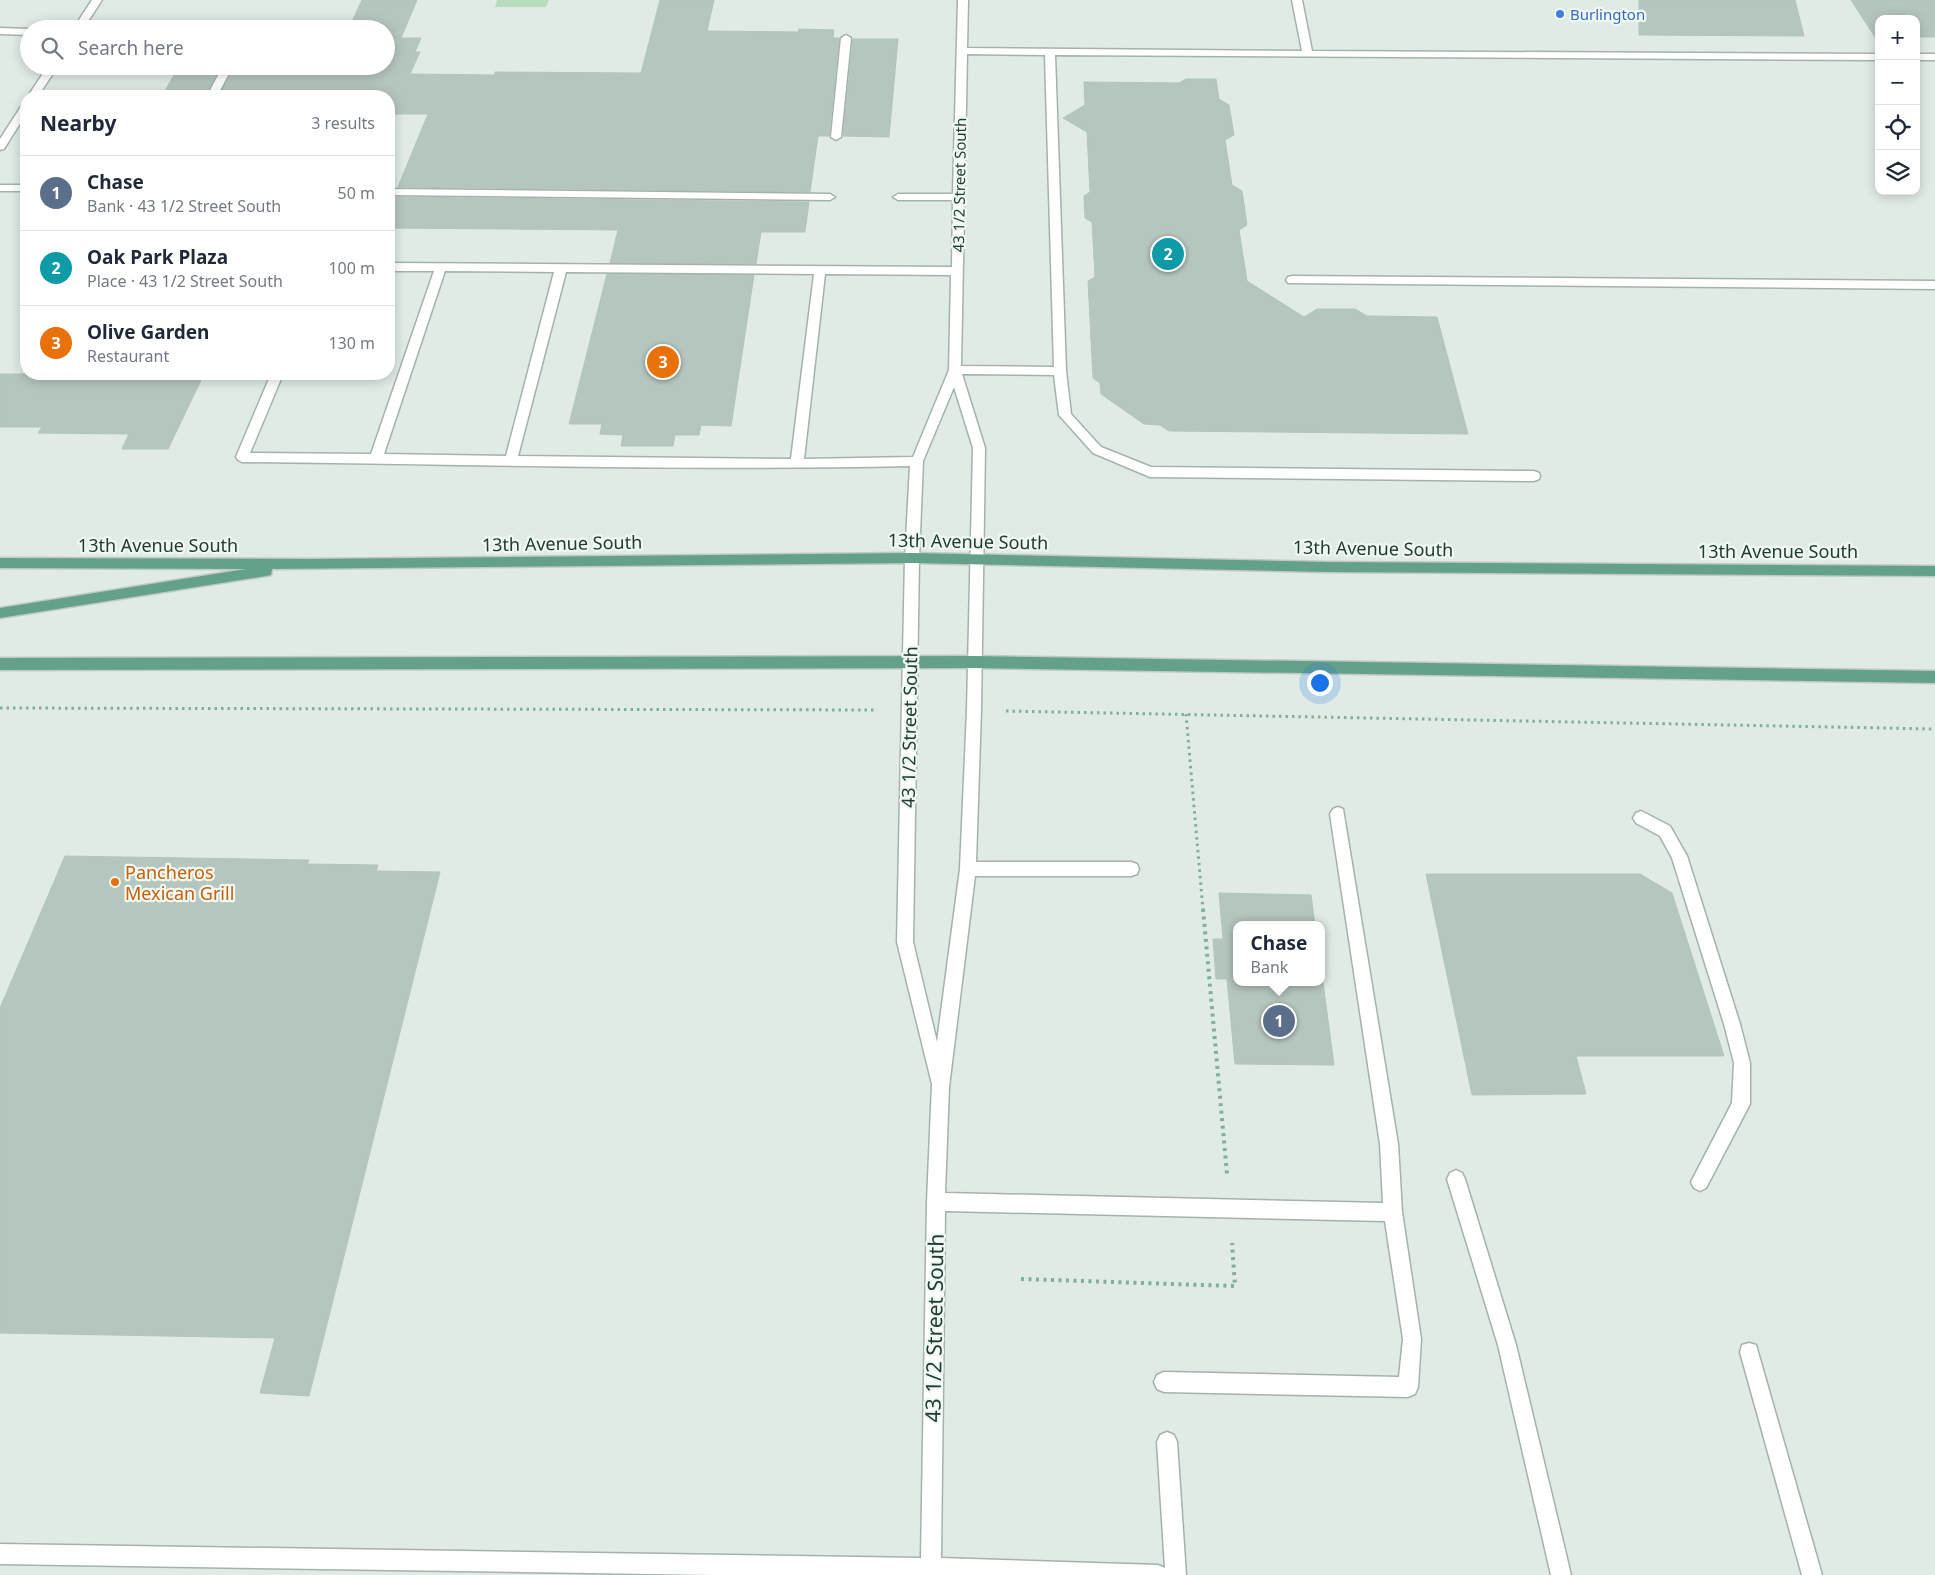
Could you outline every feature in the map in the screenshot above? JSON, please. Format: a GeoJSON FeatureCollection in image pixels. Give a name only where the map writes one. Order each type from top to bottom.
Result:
{"type":"FeatureCollection","features":[{"type":"Feature","properties":{"kind":"main road","name":"13th Avenue South"},"geometry":{"type":"LineString","coordinates":[[0,564],[312,564],[912,558],[1327,567],[1935,571]]}},
{"type":"Feature","properties":{"kind":"main road"},"geometry":{"type":"LineString","coordinates":[[0,613],[312,564]]}},
{"type":"Feature","properties":{"kind":"main road"},"geometry":{"type":"LineString","coordinates":[[0,664],[975,662],[1935,677]]}},
{"type":"Feature","properties":{"kind":"street"},"geometry":{"type":"LineString","coordinates":[[84,20],[97,0]]}},
{"type":"Feature","properties":{"kind":"street","name":"43 1/2 Street South"},"geometry":{"type":"LineString","coordinates":[[931,1568],[936,1202],[940,1088],[968,870],[975,662],[979,448],[955,370],[963,0]]}},
{"type":"Feature","properties":{"kind":"street"},"geometry":{"type":"LineString","coordinates":[[1296,0],[1308,54]]}},
{"type":"Feature","properties":{"kind":"street"},"geometry":{"type":"LineString","coordinates":[[0,31],[20,32]]}},
{"type":"Feature","properties":{"kind":"street"},"geometry":{"type":"LineString","coordinates":[[836,137],[846,38]]}},
{"type":"Feature","properties":{"kind":"street"},"geometry":{"type":"LineString","coordinates":[[962,51],[1875,57]]}},
{"type":"Feature","properties":{"kind":"street"},"geometry":{"type":"LineString","coordinates":[[1050,52],[1060,370],[1065,415],[1097,450],[1150,472],[1534,476]]}},
{"type":"Feature","properties":{"kind":"street"},"geometry":{"type":"LineString","coordinates":[[1920,57],[1935,57]]}},
{"type":"Feature","properties":{"kind":"street"},"geometry":{"type":"LineString","coordinates":[[37,90],[47,75]]}},
{"type":"Feature","properties":{"kind":"street"},"geometry":{"type":"LineString","coordinates":[[215,90],[223,75]]}},
{"type":"Feature","properties":{"kind":"street"},"geometry":{"type":"LineString","coordinates":[[0,147],[20,116]]}},
{"type":"Feature","properties":{"kind":"street"},"geometry":{"type":"LineString","coordinates":[[0,188],[20,188]]}},
{"type":"Feature","properties":{"kind":"street"},"geometry":{"type":"LineString","coordinates":[[395,192],[830,197]]}},
{"type":"Feature","properties":{"kind":"street"},"geometry":{"type":"LineString","coordinates":[[898,197],[959,197]]}},
{"type":"Feature","properties":{"kind":"street"},"geometry":{"type":"LineString","coordinates":[[395,267],[958,271]]}},
{"type":"Feature","properties":{"kind":"street"},"geometry":{"type":"LineString","coordinates":[[376,459],[440,267]]}},
{"type":"Feature","properties":{"kind":"street"},"geometry":{"type":"LineString","coordinates":[[511,460],[561,268]]}},
{"type":"Feature","properties":{"kind":"street"},"geometry":{"type":"LineString","coordinates":[[797,464],[820,270]]}},
{"type":"Feature","properties":{"kind":"street"},"geometry":{"type":"LineString","coordinates":[[1292,280],[1935,285]]}},
{"type":"Feature","properties":{"kind":"street"},"geometry":{"type":"LineString","coordinates":[[955,370],[1060,370]]}},
{"type":"Feature","properties":{"kind":"street","name":"43 1/2 Street South"},"geometry":{"type":"LineString","coordinates":[[940,1088],[905,942],[912,558],[917,461],[955,370]]}},
{"type":"Feature","properties":{"kind":"street"},"geometry":{"type":"LineString","coordinates":[[274,380],[242,457],[797,464],[917,461]]}},
{"type":"Feature","properties":{"kind":"street"},"geometry":{"type":"LineString","coordinates":[[1164,1382],[1408,1387],[1412,1339],[1393,1212],[1389,1144],[1338,814]]}},
{"type":"Feature","properties":{"kind":"street"},"geometry":{"type":"LineString","coordinates":[[1641,818],[1665,831],[1679,856],[1732,1024],[1742,1063],[1741,1104],[1700,1182]]}},
{"type":"Feature","properties":{"kind":"street"},"geometry":{"type":"LineString","coordinates":[[968,870],[1131,869]]}},
{"type":"Feature","properties":{"kind":"street"},"geometry":{"type":"LineString","coordinates":[[1456,1179],[1507,1344],[1562,1575]]}},
{"type":"Feature","properties":{"kind":"street"},"geometry":{"type":"LineString","coordinates":[[936,1202],[1393,1212]]}},
{"type":"Feature","properties":{"kind":"street"},"geometry":{"type":"LineString","coordinates":[[1749,1352],[1812,1575]]}},
{"type":"Feature","properties":{"kind":"street"},"geometry":{"type":"LineString","coordinates":[[1167,1442],[1176,1575]]}},
{"type":"Feature","properties":{"kind":"street"},"geometry":{"type":"LineString","coordinates":[[0,1554],[931,1568],[1158,1575]]}},
{"type":"Feature","properties":{"kind":"path"},"geometry":{"type":"LineString","coordinates":[[0,708],[861,710]]}},
{"type":"Feature","properties":{"kind":"path"},"geometry":{"type":"LineString","coordinates":[[1018,711],[1935,729]]}},
{"type":"Feature","properties":{"kind":"path"},"geometry":{"type":"LineString","coordinates":[[1021,1279],[1235,1286],[1230,1209],[1186,714]]}},
{"type":"Feature","properties":{"kind":"green space"},"geometry":{"type":"Polygon","coordinates":[[[497,0],[549,0],[546,7],[495,7],[497,0]]]}},
{"type":"Feature","properties":{"kind":"building"},"geometry":{"type":"Polygon","coordinates":[[[362,0],[417,0],[401,38],[421,38],[415,52],[420,52],[410,74],[494,75],[495,72],[641,73],[660,0],[714,0],[707,31],[798,32],[799,29],[834,30],[833,38],[839,38],[829,136],[818,136],[810,192],[398,187],[428,114],[395,114],[395,90],[222,90],[230,75],[395,75],[395,20],[353,20],[362,0]]]}},
{"type":"Feature","properties":{"kind":"building"},"geometry":{"type":"Polygon","coordinates":[[[1639,0],[1795,0],[1804,36],[1639,35],[1639,0]]]}},
{"type":"Feature","properties":{"kind":"building"},"geometry":{"type":"Polygon","coordinates":[[[1851,0],[1935,0],[1935,37],[1920,37],[1920,15],[1875,15],[1875,37],[1851,0]]]}},
{"type":"Feature","properties":{"kind":"building"},"geometry":{"type":"Polygon","coordinates":[[[853,39],[898,39],[889,137],[843,136],[853,39]]]}},
{"type":"Feature","properties":{"kind":"building"},"geometry":{"type":"Polygon","coordinates":[[[174,75],[216,75],[208,90],[165,90],[174,75]]]}},
{"type":"Feature","properties":{"kind":"building"},"geometry":{"type":"Polygon","coordinates":[[[1186,79],[1216,79],[1219,99],[1229,105],[1234,135],[1225,140],[1232,185],[1242,191],[1247,225],[1239,230],[1247,281],[1304,317],[1317,309],[1355,309],[1367,316],[1437,317],[1468,434],[1169,431],[1160,425],[1144,424],[1101,394],[1100,383],[1093,378],[1088,281],[1095,277],[1092,222],[1085,218],[1084,196],[1090,192],[1087,132],[1063,118],[1085,105],[1084,82],[1179,83],[1186,79]]]}},
{"type":"Feature","properties":{"kind":"building"},"geometry":{"type":"Polygon","coordinates":[[[395,197],[809,202],[805,232],[761,232],[756,264],[610,263],[618,230],[395,228],[395,197]]]}},
{"type":"Feature","properties":{"kind":"building"},"geometry":{"type":"Polygon","coordinates":[[[607,274],[754,275],[731,426],[701,425],[699,435],[675,435],[673,446],[621,446],[623,435],[600,434],[602,424],[569,424],[607,274]]]}},
{"type":"Feature","properties":{"kind":"building"},"geometry":{"type":"Polygon","coordinates":[[[0,374],[20,374],[20,380],[201,380],[168,449],[122,449],[129,434],[38,433],[42,427],[0,427],[0,374]]]}},
{"type":"Feature","properties":{"kind":"building"},"geometry":{"type":"Polygon","coordinates":[[[65,856],[309,860],[307,864],[378,865],[376,871],[440,872],[309,1396],[260,1393],[275,1338],[0,1333],[0,1008],[65,856]]]}},
{"type":"Feature","properties":{"kind":"building"},"geometry":{"type":"Polygon","coordinates":[[[1426,874],[1640,874],[1672,893],[1724,1056],[1576,1056],[1586,1094],[1472,1095],[1426,874]]]}},
{"type":"Feature","properties":{"kind":"building"},"geometry":{"type":"Polygon","coordinates":[[[1219,893],[1311,895],[1314,921],[1233,921],[1233,986],[1323,986],[1334,1065],[1235,1064],[1227,979],[1216,979],[1213,939],[1223,939],[1219,893]]]}},
{"type":"Feature","properties":{"kind":"place","name":"Burlington"},"geometry":{"type":"Point","coordinates":[1560,14]}},
{"type":"Feature","properties":{"kind":"place","name":"Oak Park Plaza"},"geometry":{"type":"Point","coordinates":[1168,254]}},
{"type":"Feature","properties":{"kind":"place","name":"Olive Garden"},"geometry":{"type":"Point","coordinates":[663,362]}},
{"type":"Feature","properties":{"kind":"place","name":"Pancheros Mexican Grill"},"geometry":{"type":"Point","coordinates":[115,882]}},
{"type":"Feature","properties":{"kind":"place","name":"Chase"},"geometry":{"type":"Point","coordinates":[1279,1021]}}]}
